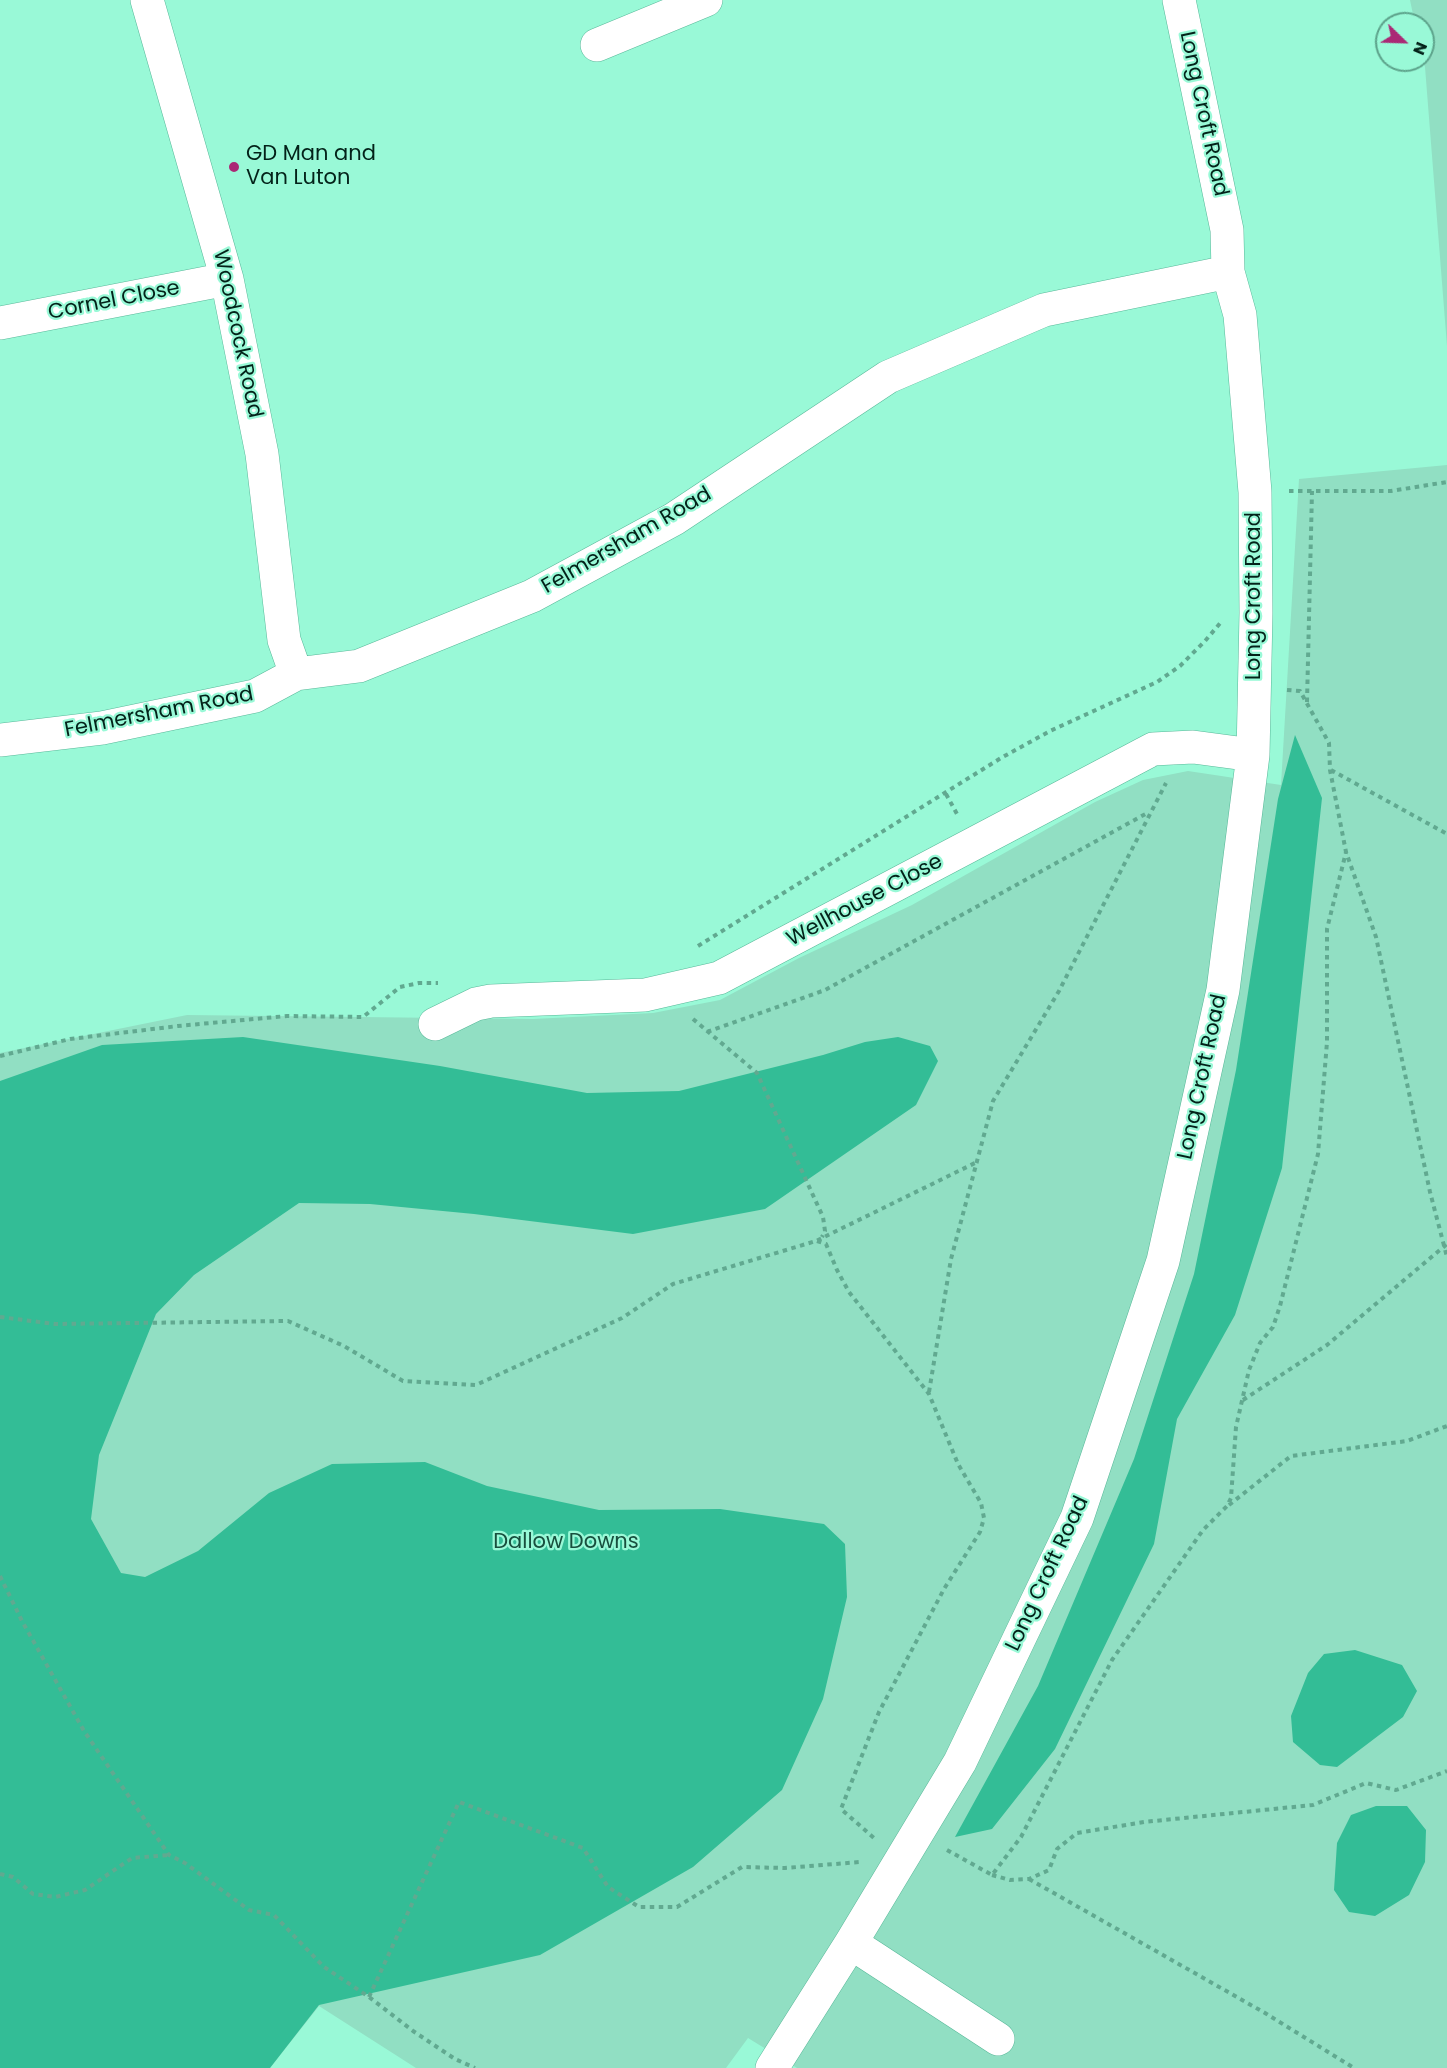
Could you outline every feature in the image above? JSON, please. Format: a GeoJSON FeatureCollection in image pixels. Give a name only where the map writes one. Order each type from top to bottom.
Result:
{"type":"FeatureCollection","features":[{"type":"Feature","properties":{"kind":"street","name":"Woodcock Road"},"geometry":{"type":"LineString","coordinates":[[147,0],[228,279],[262,454],[284,640],[296,674]]}},
{"type":"Feature","properties":{"kind":"street"},"geometry":{"type":"LineString","coordinates":[[597,45],[706,0]]}},
{"type":"Feature","properties":{"kind":"street","name":"Long Croft Road"},"geometry":{"type":"LineString","coordinates":[[772,2068],[851,1943],[960,1762],[1077,1518],[1162,1261],[1223,990],[1253,755],[1256,613],[1255,492],[1240,315],[1228,272],[1227,230],[1179,0]]}},
{"type":"Feature","properties":{"kind":"street","name":"Felmersham Road"},"geometry":{"type":"LineString","coordinates":[[0,740],[102,728],[255,696],[296,674],[359,666],[532,596],[674,519],[888,377],[1044,310],[1228,272]]}},
{"type":"Feature","properties":{"kind":"street","name":"Cornel Close"},"geometry":{"type":"LineString","coordinates":[[0,323],[228,279]]}},
{"type":"Feature","properties":{"kind":"street","name":"Wellhouse Close"},"geometry":{"type":"LineString","coordinates":[[449,1018],[476,1004],[491,1001],[645,995],[718,978],[1153,749],[1193,747],[1253,755]]}},
{"type":"Feature","properties":{"kind":"street"},"geometry":{"type":"LineString","coordinates":[[851,1943],[998,2039]]}},
{"type":"Feature","properties":{"kind":"path"},"geometry":{"type":"LineString","coordinates":[[1255,492],[1390,491],[1447,482]]}},
{"type":"Feature","properties":{"kind":"path"},"geometry":{"type":"LineString","coordinates":[[1307,703],[1312,491]]}},
{"type":"Feature","properties":{"kind":"path"},"geometry":{"type":"LineString","coordinates":[[697,956],[699,946],[1001,758],[1050,731],[1157,682],[1180,666],[1228,613]]}},
{"type":"Feature","properties":{"kind":"path"},"geometry":{"type":"LineString","coordinates":[[1280,690],[1300,691],[1329,743],[1330,770],[1346,852],[1376,937],[1430,1192],[1447,1257]]}},
{"type":"Feature","properties":{"kind":"path"},"geometry":{"type":"LineString","coordinates":[[1330,770],[1447,834]]}},
{"type":"Feature","properties":{"kind":"path"},"geometry":{"type":"LineString","coordinates":[[929,1394],[951,1259],[993,1101],[1059,991],[1164,784],[1172,779]]}},
{"type":"Feature","properties":{"kind":"path"},"geometry":{"type":"LineString","coordinates":[[946,794],[960,819]]}},
{"type":"Feature","properties":{"kind":"path"},"geometry":{"type":"LineString","coordinates":[[707,1032],[825,990],[1150,812]]}},
{"type":"Feature","properties":{"kind":"path"},"geometry":{"type":"LineString","coordinates":[[1227,1506],[1231,1498],[1234,1441],[1249,1370],[1260,1343],[1273,1327],[1280,1306],[1318,1154],[1327,1042],[1327,929],[1346,852]]}},
{"type":"Feature","properties":{"kind":"path"},"geometry":{"type":"LineString","coordinates":[[0,1056],[70,1039],[178,1026],[287,1016],[363,1017],[399,987],[419,983],[442,983]]}},
{"type":"Feature","properties":{"kind":"path"},"geometry":{"type":"LineString","coordinates":[[675,988],[695,1022],[757,1073],[823,1217],[825,1231],[823,1236],[816,1241]]}},
{"type":"Feature","properties":{"kind":"path"},"geometry":{"type":"LineString","coordinates":[[0,1317],[55,1324],[288,1321],[344,1346],[404,1381],[476,1384],[622,1318],[673,1284],[816,1241],[977,1162]]}},
{"type":"Feature","properties":{"kind":"path"},"geometry":{"type":"LineString","coordinates":[[816,1241],[825,1244],[849,1292],[929,1394],[958,1464],[981,1503],[984,1518],[980,1532],[944,1589],[879,1712],[841,1809],[900,1861]]}},
{"type":"Feature","properties":{"kind":"path"},"geometry":{"type":"LineString","coordinates":[[1241,1401],[1327,1345],[1445,1246]]}},
{"type":"Feature","properties":{"kind":"path"},"geometry":{"type":"LineString","coordinates":[[992,1875],[1021,1837],[1112,1660],[1203,1530],[1227,1506],[1292,1456],[1407,1441],[1447,1426]]}},
{"type":"Feature","properties":{"kind":"path"},"geometry":{"type":"LineString","coordinates":[[0,1576],[22,1621],[84,1731],[169,1855],[185,1863],[249,1910],[274,1915],[324,1967],[455,2060],[475,2068]]}},
{"type":"Feature","properties":{"kind":"path"},"geometry":{"type":"LineString","coordinates":[[917,1833],[992,1875],[1010,1880],[1029,1879],[1048,1870],[1057,1849],[1077,1833],[1144,1822],[1313,1805],[1366,1783],[1396,1790],[1447,1771]]}},
{"type":"Feature","properties":{"kind":"path"},"geometry":{"type":"LineString","coordinates":[[369,1997],[459,1802],[583,1848],[608,1887],[639,1907],[677,1907],[741,1867],[785,1868],[832,1863],[900,1861]]}},
{"type":"Feature","properties":{"kind":"path"},"geometry":{"type":"LineString","coordinates":[[0,1874],[13,1877],[33,1894],[55,1897],[85,1890],[132,1858],[169,1855]]}},
{"type":"Feature","properties":{"kind":"path"},"geometry":{"type":"LineString","coordinates":[[1029,1879],[1265,2013],[1353,2068]]}},
{"type":"Feature","properties":{"kind":"green space"},"geometry":{"type":"Polygon","coordinates":[[[1410,0],[1447,0],[1447,346],[1425,72],[1435,72],[1435,12],[1412,12],[1410,0]]]}},
{"type":"Feature","properties":{"kind":"green space","name":"Dallow Downs"},"geometry":{"type":"Polygon","coordinates":[[[1447,465],[1447,2068],[797,2068],[748,2038],[726,2068],[416,2068],[319,2006],[270,2068],[0,2068],[0,1053],[187,1015],[533,1019],[653,1013],[720,1000],[799,958],[912,905],[1095,802],[1143,780],[1188,771],[1281,785],[1299,479],[1447,465]]]}},
{"type":"Feature","properties":{"kind":"green space"},"geometry":{"type":"Polygon","coordinates":[[[1295,735],[1322,798],[1282,1168],[1235,1315],[1177,1419],[1154,1544],[1055,1749],[992,1829],[955,1837],[1038,1686],[1134,1459],[1194,1274],[1236,1070],[1278,799],[1295,735]]]}},
{"type":"Feature","properties":{"kind":"green space"},"geometry":{"type":"Polygon","coordinates":[[[243,1037],[440,1066],[587,1093],[679,1091],[823,1055],[865,1042],[898,1037],[930,1046],[938,1061],[916,1105],[765,1209],[633,1234],[474,1214],[370,1204],[299,1203],[194,1275],[156,1314],[99,1455],[91,1519],[121,1573],[145,1577],[198,1551],[269,1493],[332,1464],[425,1462],[487,1486],[599,1510],[720,1509],[824,1524],[845,1544],[847,1597],[823,1699],[782,1790],[693,1867],[540,1955],[319,2005],[270,2068],[0,2068],[0,1081],[102,1045],[243,1037]]]}},
{"type":"Feature","properties":{"kind":"green space"},"geometry":{"type":"Polygon","coordinates":[[[1355,1650],[1402,1665],[1417,1691],[1403,1717],[1337,1767],[1320,1765],[1293,1742],[1291,1716],[1308,1673],[1324,1654],[1355,1650]]]}},
{"type":"Feature","properties":{"kind":"green space"},"geometry":{"type":"Polygon","coordinates":[[[1376,1806],[1407,1806],[1426,1830],[1425,1862],[1409,1895],[1375,1916],[1349,1912],[1334,1890],[1337,1843],[1351,1815],[1376,1806]]]}},
{"type":"Feature","properties":{"kind":"place","name":"GD Man and Van Luton"},"geometry":{"type":"Point","coordinates":[234,167]}}]}
